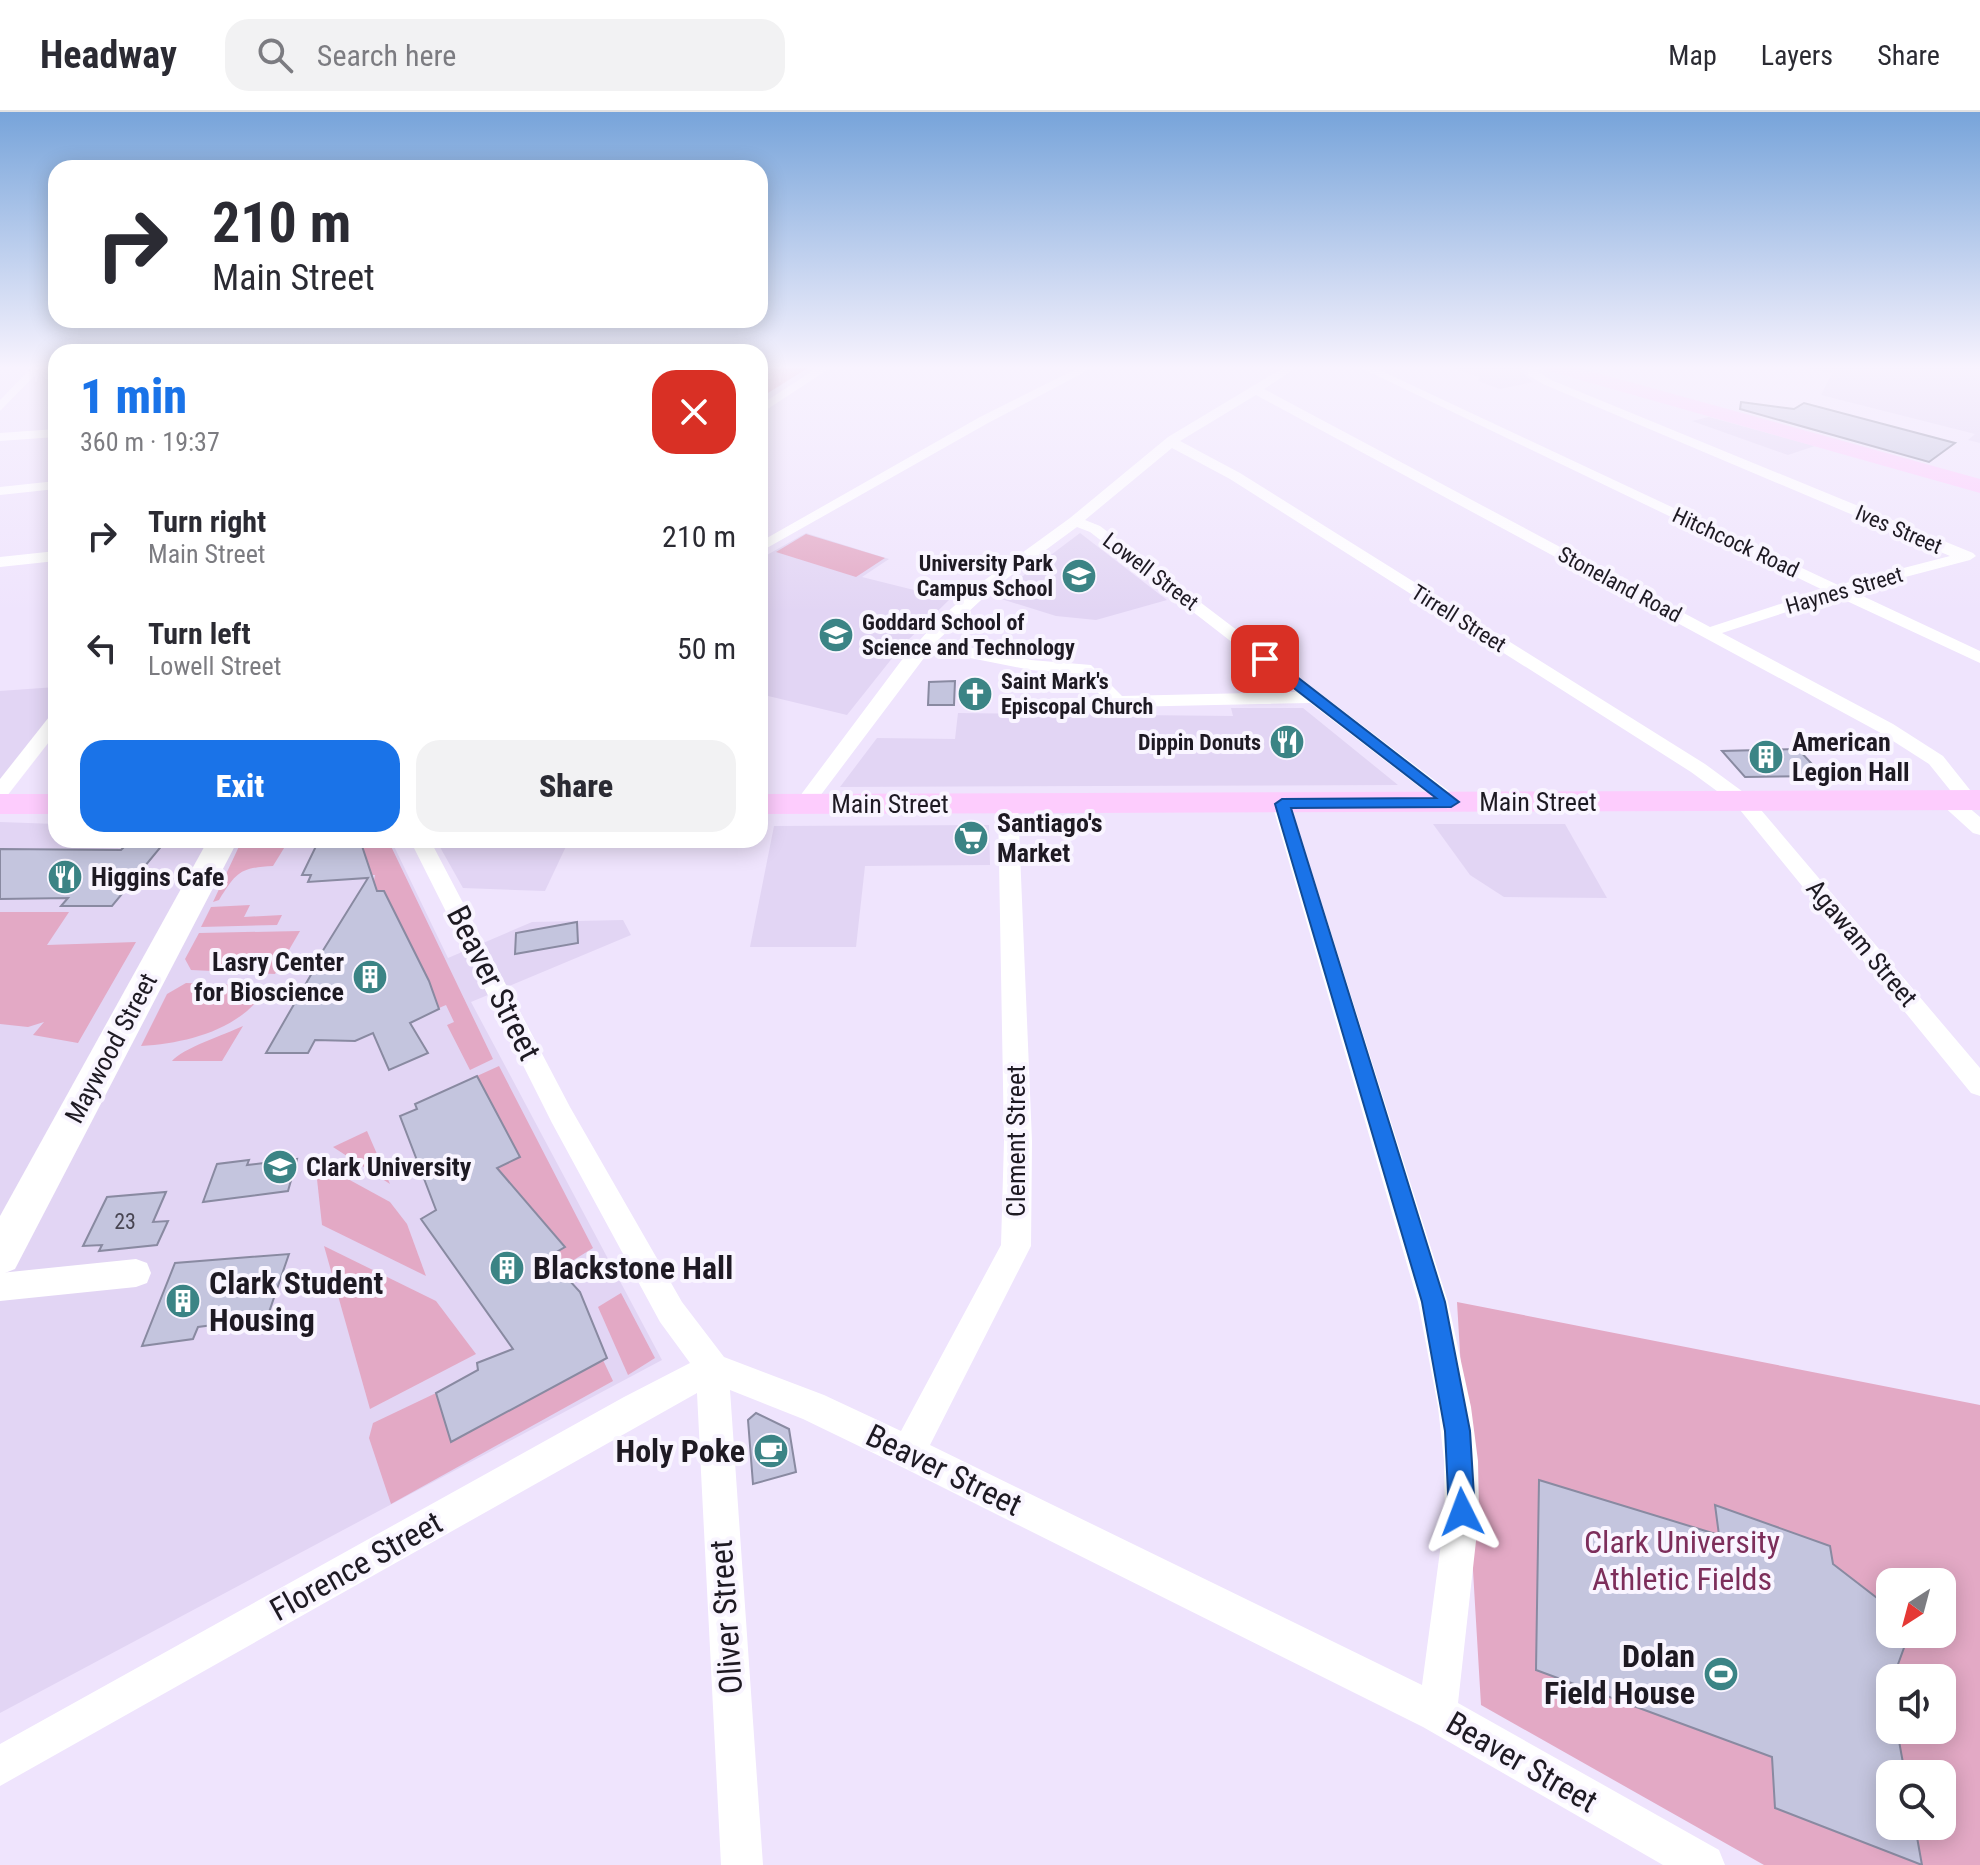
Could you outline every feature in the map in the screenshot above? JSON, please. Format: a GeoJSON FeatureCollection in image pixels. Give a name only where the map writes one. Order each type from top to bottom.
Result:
{"type":"FeatureCollection","features":[{"type":"Feature","properties":{"kind":"main road"},"geometry":{"type":"LineString","coordinates":[[1843,448],[1980,486]]}},
{"type":"Feature","properties":{"kind":"main road","name":"Main Street"},"geometry":{"type":"LineString","coordinates":[[768,804],[1743,801],[1969,807]]}},
{"type":"Feature","properties":{"kind":"main road"},"geometry":{"type":"LineString","coordinates":[[0,804],[48,804]]}},
{"type":"Feature","properties":{"kind":"street"},"geometry":{"type":"LineString","coordinates":[[768,543],[935,448]]}},
{"type":"Feature","properties":{"kind":"street"},"geometry":{"type":"LineString","coordinates":[[804,804],[888,688],[925,644],[988,585],[1075,521],[1164,448]]}},
{"type":"Feature","properties":{"kind":"street","name":"Tirrell Street"},"geometry":{"type":"LineString","coordinates":[[1181,448],[1300,517],[1698,768],[1743,801]]}},
{"type":"Feature","properties":{"kind":"street","name":"Stoneland Road"},"geometry":{"type":"LineString","coordinates":[[1364,448],[1915,745],[1936,760],[1969,807]]}},
{"type":"Feature","properties":{"kind":"street","name":"Hitchcock Road"},"geometry":{"type":"LineString","coordinates":[[1536,448],[1980,658]]}},
{"type":"Feature","properties":{"kind":"street","name":"Ives Street"},"geometry":{"type":"LineString","coordinates":[[1709,448],[1972,555]]}},
{"type":"Feature","properties":{"kind":"street"},"geometry":{"type":"LineString","coordinates":[[0,491],[48,486]]}},
{"type":"Feature","properties":{"kind":"street","name":"Lowell Street"},"geometry":{"type":"LineString","coordinates":[[1075,521],[1095,529],[1451,802]]}},
{"type":"Feature","properties":{"kind":"street","name":"Haynes Street"},"geometry":{"type":"LineString","coordinates":[[1710,632],[1838,590],[1972,555]]}},
{"type":"Feature","properties":{"kind":"street"},"geometry":{"type":"LineString","coordinates":[[0,562],[48,557]]}},
{"type":"Feature","properties":{"kind":"street"},"geometry":{"type":"LineString","coordinates":[[925,644],[1031,665],[1085,669],[1117,702]]}},
{"type":"Feature","properties":{"kind":"street"},"geometry":{"type":"LineString","coordinates":[[1034,704],[1314,697]]}},
{"type":"Feature","properties":{"kind":"street"},"geometry":{"type":"LineString","coordinates":[[0,792],[48,731]]}},
{"type":"Feature","properties":{"kind":"street","name":"Agawam Street"},"geometry":{"type":"LineString","coordinates":[[1743,801],[1980,1086]]}},
{"type":"Feature","properties":{"kind":"street","name":"Clement Street"},"geometry":{"type":"LineString","coordinates":[[908,1452],[1016,1246],[1018,1141],[1008,804]]}},
{"type":"Feature","properties":{"kind":"street"},"geometry":{"type":"LineString","coordinates":[[1282,804],[1429,1288],[1446,1365],[1457,1431],[1462,1512],[1437,1713]]}},
{"type":"Feature","properties":{"kind":"street","name":"Maywood Street"},"geometry":{"type":"LineString","coordinates":[[0,1256],[219,848]]}},
{"type":"Feature","properties":{"kind":"street","name":"Beaver Street"},"geometry":{"type":"LineString","coordinates":[[424,848],[561,1115],[671,1312],[713,1368],[812,1406],[1437,1713],[1704,1865]]}},
{"type":"Feature","properties":{"kind":"street"},"geometry":{"type":"LineString","coordinates":[[0,1287],[136,1273]]}},
{"type":"Feature","properties":{"kind":"street","name":"Florence Street"},"geometry":{"type":"LineString","coordinates":[[0,1766],[622,1416],[713,1368]]}},
{"type":"Feature","properties":{"kind":"street","name":"Oliver Street"},"geometry":{"type":"LineString","coordinates":[[713,1368],[714,1431],[742,1865]]}},
{"type":"Feature","properties":{"kind":"shaded area"},"geometry":{"type":"Polygon","coordinates":[[[1768,448],[1810,448],[1788,455],[1768,448]]]}},
{"type":"Feature","properties":{"kind":"shaded area","name":"Goddard School of Science and Technology"},"geometry":{"type":"Polygon","coordinates":[[[806,533],[889,559],[862,577],[950,599],[901,647],[847,715],[768,696],[768,554],[806,533]]]}},
{"type":"Feature","properties":{"kind":"shaded area","name":"University Park Campus School"},"geometry":{"type":"Polygon","coordinates":[[[1080,533],[1167,600],[1096,620],[1056,616],[995,597],[1080,533]]]}},
{"type":"Feature","properties":{"kind":"shaded area"},"geometry":{"type":"Polygon","coordinates":[[[48,688],[48,726],[0,788],[0,691],[48,688]]]}},
{"type":"Feature","properties":{"kind":"shaded area"},"geometry":{"type":"Polygon","coordinates":[[[1231,708],[1303,708],[1398,785],[840,787],[877,738],[955,739],[958,713],[1233,716],[1231,708]]]}},
{"type":"Feature","properties":{"kind":"shaded area","name":"Clark University"},"geometry":{"type":"Polygon","coordinates":[[[0,822],[48,824],[48,848],[395,848],[448,958],[532,922],[623,920],[631,935],[471,1002],[662,1360],[0,1713],[0,822]]]}},
{"type":"Feature","properties":{"kind":"shaded area"},"geometry":{"type":"Polygon","coordinates":[[[1433,824],[1565,824],[1607,898],[1504,897],[1470,875],[1433,824]]]}},
{"type":"Feature","properties":{"kind":"shaded area"},"geometry":{"type":"Polygon","coordinates":[[[989,825],[990,865],[865,866],[856,947],[750,947],[774,826],[989,825]]]}},
{"type":"Feature","properties":{"kind":"shaded area"},"geometry":{"type":"Polygon","coordinates":[[[440,848],[565,848],[545,891],[463,888],[440,848]]]}},
{"type":"Feature","properties":{"kind":"green space"},"geometry":{"type":"Polygon","coordinates":[[[806,534],[885,558],[856,577],[776,552],[806,534]]]}},
{"type":"Feature","properties":{"kind":"green space"},"geometry":{"type":"Polygon","coordinates":[[[238,848],[284,848],[273,866],[240,873],[219,900],[213,902],[238,848]]]}},
{"type":"Feature","properties":{"kind":"green space"},"geometry":{"type":"Polygon","coordinates":[[[363,848],[392,848],[493,1059],[470,1070],[447,1025],[454,1022],[446,1005],[439,1008],[386,897],[372,891],[375,875],[371,875],[363,848]]]}},
{"type":"Feature","properties":{"kind":"green space"},"geometry":{"type":"Polygon","coordinates":[[[250,905],[244,917],[282,915],[277,925],[201,927],[211,907],[250,905]]]}},
{"type":"Feature","properties":{"kind":"green space"},"geometry":{"type":"Polygon","coordinates":[[[0,912],[69,912],[47,945],[136,942],[78,1043],[33,1035],[44,1022],[28,1027],[0,1024],[0,912]]]}},
{"type":"Feature","properties":{"kind":"green space"},"geometry":{"type":"Polygon","coordinates":[[[300,931],[275,974],[191,970],[185,959],[199,933],[300,931]]]}},
{"type":"Feature","properties":{"kind":"green space"},"geometry":{"type":"Polygon","coordinates":[[[186,983],[268,986],[244,1013],[213,1031],[178,1041],[141,1046],[167,994],[186,983]]]}},
{"type":"Feature","properties":{"kind":"green space"},"geometry":{"type":"Polygon","coordinates":[[[243,1026],[222,1061],[172,1061],[194,1047],[243,1026]]]}},
{"type":"Feature","properties":{"kind":"green space"},"geometry":{"type":"Polygon","coordinates":[[[499,1066],[593,1248],[564,1266],[554,1254],[565,1246],[497,1168],[519,1157],[477,1076],[499,1066]]]}},
{"type":"Feature","properties":{"kind":"green space"},"geometry":{"type":"Polygon","coordinates":[[[367,1131],[390,1184],[333,1147],[367,1131]]]}},
{"type":"Feature","properties":{"kind":"green space"},"geometry":{"type":"Polygon","coordinates":[[[315,1161],[390,1202],[407,1224],[426,1276],[322,1225],[315,1161]]]}},
{"type":"Feature","properties":{"kind":"green space"},"geometry":{"type":"Polygon","coordinates":[[[324,1246],[436,1301],[476,1354],[370,1409],[324,1246]]]}},
{"type":"Feature","properties":{"kind":"green space"},"geometry":{"type":"Polygon","coordinates":[[[621,1293],[655,1358],[628,1375],[598,1307],[621,1293]]]}},
{"type":"Feature","properties":{"kind":"green space","name":"Clark University Athletic Fields"},"geometry":{"type":"Polygon","coordinates":[[[1457,1302],[1980,1405],[1980,1865],[1764,1865],[1481,1705],[1457,1302]]]}},
{"type":"Feature","properties":{"kind":"green space"},"geometry":{"type":"Polygon","coordinates":[[[603,1360],[613,1381],[391,1504],[369,1438],[373,1423],[436,1393],[451,1441],[603,1360]]]}},
{"type":"Feature","properties":{"kind":"building"},"geometry":{"type":"Polygon","coordinates":[[[1878,448],[1948,448],[1929,462],[1878,448]]]}},
{"type":"Feature","properties":{"kind":"building"},"geometry":{"type":"Polygon","coordinates":[[[955,681],[954,705],[928,705],[929,682],[955,681]]]}},
{"type":"Feature","properties":{"kind":"building","name":"American Legion Hall"},"geometry":{"type":"Polygon","coordinates":[[[1798,749],[1823,776],[1745,777],[1722,751],[1798,749]]]}},
{"type":"Feature","properties":{"kind":"building"},"geometry":{"type":"Polygon","coordinates":[[[160,848],[112,906],[61,906],[68,898],[0,899],[0,849],[160,848]]]}},
{"type":"Feature","properties":{"kind":"building","name":"Lasry Center for Bioscience"},"geometry":{"type":"Polygon","coordinates":[[[315,848],[363,848],[377,891],[384,891],[429,981],[439,1009],[410,1023],[428,1053],[389,1070],[373,1033],[355,1041],[315,1040],[308,1053],[266,1053],[312,973],[309,973],[368,878],[308,882],[311,875],[302,875],[315,848]]]}},
{"type":"Feature","properties":{"kind":"building"},"geometry":{"type":"Polygon","coordinates":[[[577,922],[578,943],[515,954],[516,933],[577,922]]]}},
{"type":"Feature","properties":{"kind":"building","name":"Blackstone Hall"},"geometry":{"type":"Polygon","coordinates":[[[477,1076],[520,1157],[497,1168],[565,1247],[548,1257],[580,1292],[607,1358],[451,1442],[436,1393],[478,1370],[477,1363],[513,1349],[421,1219],[436,1210],[400,1116],[417,1109],[415,1104],[477,1076]]]}},
{"type":"Feature","properties":{"kind":"building","name":"Clark Student Housing"},"geometry":{"type":"Polygon","coordinates":[[[297,1159],[288,1191],[203,1202],[217,1164],[249,1160],[247,1165],[297,1159]]]}},
{"type":"Feature","properties":{"kind":"building","name":"Clark Student Housing"},"geometry":{"type":"Polygon","coordinates":[[[166,1192],[153,1222],[168,1221],[157,1245],[99,1251],[102,1245],[83,1246],[107,1197],[166,1192]]]}},
{"type":"Feature","properties":{"kind":"building"},"geometry":{"type":"Polygon","coordinates":[[[289,1254],[267,1318],[198,1327],[193,1339],[142,1346],[175,1263],[289,1254]]]}},
{"type":"Feature","properties":{"kind":"building","name":"Holy Poke"},"geometry":{"type":"Polygon","coordinates":[[[756,1413],[789,1429],[796,1472],[753,1484],[748,1420],[756,1413]]]}},
{"type":"Feature","properties":{"kind":"building","name":"Dolan Field House"},"geometry":{"type":"Polygon","coordinates":[[[1539,1480],[1719,1535],[1715,1505],[1830,1546],[1833,1564],[1876,1597],[1876,1648],[1904,1648],[1898,1664],[1876,1664],[1876,1744],[1900,1744],[1902,1760],[1876,1760],[1876,1840],[1918,1840],[1922,1865],[1775,1808],[1772,1757],[1536,1670],[1539,1480]]]}},
{"type":"Feature","properties":{"kind":"place","name":"University Park Campus School"},"geometry":{"type":"Point","coordinates":[1079,576]}},
{"type":"Feature","properties":{"kind":"place","name":"Goddard School of Science and Technology"},"geometry":{"type":"Point","coordinates":[836,635]}},
{"type":"Feature","properties":{"kind":"place","name":"Saint Mark's Episcopal Church"},"geometry":{"type":"Point","coordinates":[975,694]}},
{"type":"Feature","properties":{"kind":"place","name":"Dippin Donuts"},"geometry":{"type":"Point","coordinates":[1287,742]}},
{"type":"Feature","properties":{"kind":"place","name":"American Legion Hall"},"geometry":{"type":"Point","coordinates":[1766,757]}},
{"type":"Feature","properties":{"kind":"place","name":"Santiago's Market"},"geometry":{"type":"Point","coordinates":[971,838]}},
{"type":"Feature","properties":{"kind":"place","name":"Higgins Cafe"},"geometry":{"type":"Point","coordinates":[65,877]}},
{"type":"Feature","properties":{"kind":"place","name":"Lasry Center for Bioscience"},"geometry":{"type":"Point","coordinates":[370,977]}},
{"type":"Feature","properties":{"kind":"place","name":"Clark University"},"geometry":{"type":"Point","coordinates":[280,1167]}},
{"type":"Feature","properties":{"kind":"place","name":"Blackstone Hall"},"geometry":{"type":"Point","coordinates":[507,1268]}},
{"type":"Feature","properties":{"kind":"place","name":"Clark Student Housing"},"geometry":{"type":"Point","coordinates":[183,1301]}},
{"type":"Feature","properties":{"kind":"place","name":"Holy Poke"},"geometry":{"type":"Point","coordinates":[771,1451]}},
{"type":"Feature","properties":{"kind":"place","name":"Dolan Field House"},"geometry":{"type":"Point","coordinates":[1721,1674]}},
{"type":"Feature","properties":{"kind":"route"},"geometry":{"type":"LineString","coordinates":[[1265,659],[1451,802],[1282,804],[1433,1302],[1457,1431],[1462,1512]]}}]}
